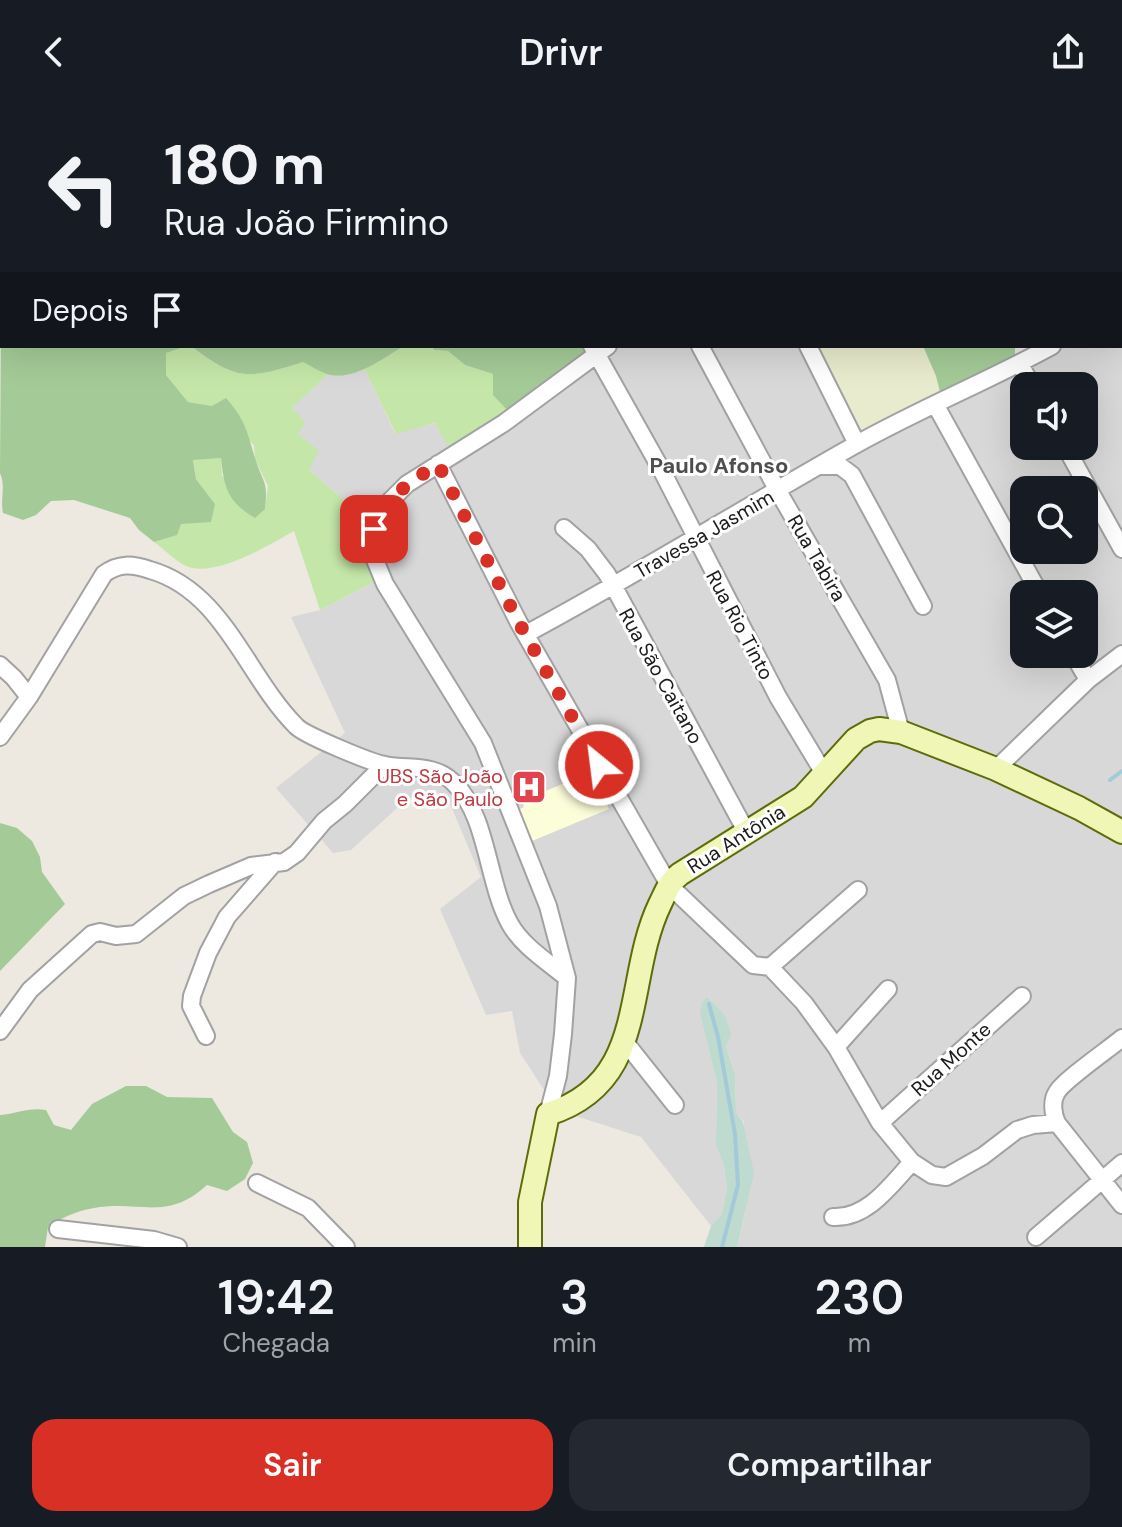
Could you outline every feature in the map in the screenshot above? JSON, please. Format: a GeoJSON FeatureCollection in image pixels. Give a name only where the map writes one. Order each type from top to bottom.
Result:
{"type":"FeatureCollection","features":[{"type":"Feature","properties":{"kind":"street"},"geometry":{"type":"LineString","coordinates":[[530,1247],[530,1202],[558,1076],[567,978],[548,906],[483,743],[385,584],[371,543],[381,510],[391,498],[504,423],[599,348]]}},
{"type":"Feature","properties":{"kind":"street","name":"Rua Rio Tinto"},"geometry":{"type":"LineString","coordinates":[[599,348],[778,697],[825,775]]}},
{"type":"Feature","properties":{"kind":"street","name":"Rua Tabira"},"geometry":{"type":"LineString","coordinates":[[701,348],[778,491],[887,680],[901,732]]}},
{"type":"Feature","properties":{"kind":"street"},"geometry":{"type":"LineString","coordinates":[[809,348],[857,444]]}},
{"type":"Feature","properties":{"kind":"street","name":"Travessa Jasmim"},"geometry":{"type":"LineString","coordinates":[[526,634],[613,587],[857,444],[1048,348]]}},
{"type":"Feature","properties":{"kind":"street"},"geometry":{"type":"LineString","coordinates":[[1020,364],[1024,372]]}},
{"type":"Feature","properties":{"kind":"street"},"geometry":{"type":"LineString","coordinates":[[935,404],[1032,580]]}},
{"type":"Feature","properties":{"kind":"street"},"geometry":{"type":"LineString","coordinates":[[1073,460],[1122,549]]}},
{"type":"Feature","properties":{"kind":"street"},"geometry":{"type":"LineString","coordinates":[[438,464],[526,634],[613,792],[669,885],[753,965],[770,967],[804,1003],[836,1047],[880,1123],[912,1162],[932,1175],[946,1177],[983,1156],[1017,1130],[1057,1123]]}},
{"type":"Feature","properties":{"kind":"street"},"geometry":{"type":"LineString","coordinates":[[820,466],[840,466],[852,475],[923,606]]}},
{"type":"Feature","properties":{"kind":"street","name":"Rua São Caitano"},"geometry":{"type":"LineString","coordinates":[[564,528],[598,561],[747,833]]}},
{"type":"Feature","properties":{"kind":"street"},"geometry":{"type":"LineString","coordinates":[[0,737],[29,697],[98,580],[111,569],[133,565],[170,577],[194,593],[226,629],[299,730],[384,765],[432,769],[456,784],[481,832],[498,896],[509,923],[517,936],[567,978]]}},
{"type":"Feature","properties":{"kind":"street"},"geometry":{"type":"LineString","coordinates":[[996,769],[1088,680],[1122,654]]}},
{"type":"Feature","properties":{"kind":"street"},"geometry":{"type":"LineString","coordinates":[[0,665],[29,697]]}},
{"type":"Feature","properties":{"kind":"street"},"geometry":{"type":"LineString","coordinates":[[1081,668],[1088,680]]}},
{"type":"Feature","properties":{"kind":"street","name":"Rua Antônia"},"geometry":{"type":"LineString","coordinates":[[548,1114],[565,1108],[596,1088],[625,1042],[646,941],[669,885],[680,874],[803,797],[863,734],[879,729],[901,732],[996,769],[1122,832]]}},
{"type":"Feature","properties":{"kind":"street"},"geometry":{"type":"LineString","coordinates":[[0,1031],[30,990],[92,934],[136,934],[184,896],[251,866],[284,862],[297,853],[324,821],[384,765]]}},
{"type":"Feature","properties":{"kind":"street"},"geometry":{"type":"LineString","coordinates":[[206,1036],[191,1006],[208,953],[227,917],[275,862]]}},
{"type":"Feature","properties":{"kind":"street"},"geometry":{"type":"LineString","coordinates":[[770,967],[858,890]]}},
{"type":"Feature","properties":{"kind":"street"},"geometry":{"type":"LineString","coordinates":[[836,1047],[888,989]]}},
{"type":"Feature","properties":{"kind":"street","name":"Rua Monte"},"geometry":{"type":"LineString","coordinates":[[880,1123],[1022,996]]}},
{"type":"Feature","properties":{"kind":"street"},"geometry":{"type":"LineString","coordinates":[[1122,1038],[1057,1092],[1053,1101],[1057,1123],[1122,1205]]}},
{"type":"Feature","properties":{"kind":"street"},"geometry":{"type":"LineString","coordinates":[[625,1042],[675,1105]]}},
{"type":"Feature","properties":{"kind":"street"},"geometry":{"type":"LineString","coordinates":[[833,1217],[858,1213],[878,1198],[912,1162]]}},
{"type":"Feature","properties":{"kind":"street"},"geometry":{"type":"LineString","coordinates":[[1036,1237],[1122,1163]]}},
{"type":"Feature","properties":{"kind":"street"},"geometry":{"type":"LineString","coordinates":[[257,1183],[308,1208],[346,1247]]}},
{"type":"Feature","properties":{"kind":"street"},"geometry":{"type":"LineString","coordinates":[[58,1229],[154,1240],[178,1247]]}},
{"type":"Feature","properties":{"kind":"shaded area"},"geometry":{"type":"Polygon","coordinates":[[[584,348],[815,348],[862,435],[1030,348],[1122,348],[1122,1247],[737,1247],[745,1213],[744,1122],[736,1112],[735,1074],[726,1047],[730,1034],[724,1014],[700,1014],[717,1082],[716,1145],[724,1166],[727,1187],[722,1214],[711,1226],[641,1137],[557,1110],[520,1053],[512,1011],[486,1015],[440,909],[481,877],[448,799],[425,792],[407,799],[351,850],[333,853],[276,788],[345,733],[291,617],[320,610],[376,581],[364,546],[367,520],[309,470],[291,408],[328,374],[343,375],[364,368],[395,433],[436,423],[588,353],[584,348]]]}},
{"type":"Feature","properties":{"kind":"shaded area"},"geometry":{"type":"Polygon","coordinates":[[[815,348],[924,348],[941,396],[861,435],[815,348]]]}},
{"type":"Feature","properties":{"kind":"shaded area"},"geometry":{"type":"Polygon","coordinates":[[[593,771],[609,809],[532,841],[518,810],[524,807],[522,801],[593,771]]]}},
{"type":"Feature","properties":{"kind":"shaded area"},"geometry":{"type":"Polygon","coordinates":[[[707,997],[724,1014],[731,1034],[726,1047],[735,1074],[736,1112],[743,1122],[754,1173],[737,1247],[704,1247],[711,1226],[722,1214],[727,1187],[724,1166],[716,1145],[717,1082],[700,1014],[707,997]]]}},
{"type":"Feature","properties":{"kind":"green space"},"geometry":{"type":"Polygon","coordinates":[[[1,348],[181,348],[166,353],[166,375],[188,402],[212,406],[226,398],[238,414],[246,428],[266,488],[265,509],[255,518],[233,500],[224,478],[221,458],[193,460],[196,479],[215,504],[211,522],[181,524],[177,535],[154,542],[130,518],[74,500],[51,501],[36,515],[23,520],[3,513],[0,473],[1,348]]]}},
{"type":"Feature","properties":{"kind":"green space"},"geometry":{"type":"Polygon","coordinates":[[[194,348],[221,366],[244,374],[269,372],[303,362],[328,374],[292,408],[305,422],[298,434],[319,451],[309,470],[367,520],[364,546],[376,581],[320,610],[294,531],[240,559],[209,568],[184,565],[154,542],[176,535],[180,524],[215,504],[196,479],[193,459],[221,458],[222,476],[265,509],[268,486],[255,459],[254,445],[212,406],[188,402],[166,375],[166,353],[194,348]]]}},
{"type":"Feature","properties":{"kind":"green space"},"geometry":{"type":"Polygon","coordinates":[[[194,348],[401,348],[367,368],[337,376],[303,362],[269,372],[244,374],[207,358],[194,348]]]}},
{"type":"Feature","properties":{"kind":"green space"},"geometry":{"type":"Polygon","coordinates":[[[400,348],[448,351],[465,365],[493,374],[509,412],[450,450],[435,423],[396,434],[364,368],[400,348]]]}},
{"type":"Feature","properties":{"kind":"green space"},"geometry":{"type":"Polygon","coordinates":[[[584,348],[588,354],[509,412],[493,395],[493,374],[465,365],[448,351],[434,350],[584,348]]]}},
{"type":"Feature","properties":{"kind":"green space"},"geometry":{"type":"Polygon","coordinates":[[[924,348],[1015,348],[1015,357],[941,396],[924,348]]]}},
{"type":"Feature","properties":{"kind":"green space"},"geometry":{"type":"Polygon","coordinates":[[[0,823],[17,828],[32,841],[40,857],[42,872],[65,904],[0,971],[0,823]]]}},
{"type":"Feature","properties":{"kind":"green space"},"geometry":{"type":"Polygon","coordinates":[[[126,1086],[146,1086],[167,1097],[212,1098],[233,1132],[247,1142],[253,1163],[245,1179],[227,1191],[207,1185],[193,1196],[166,1206],[110,1206],[82,1211],[48,1227],[45,1247],[0,1247],[0,1115],[46,1110],[54,1125],[71,1130],[92,1104],[126,1086]]]}},
{"type":"Feature","properties":{"kind":"waterway"},"geometry":{"type":"LineString","coordinates":[[1110,780],[1122,771]]}},
{"type":"Feature","properties":{"kind":"waterway"},"geometry":{"type":"LineString","coordinates":[[709,1004],[735,1134],[738,1185],[722,1247]]}},
{"type":"Feature","properties":{"kind":"place","name":"UBS São João e São Paulo"},"geometry":{"type":"Point","coordinates":[529,787]}},
{"type":"Feature","properties":{"kind":"district","name":"Paulo Afonso"},"geometry":{"type":"Point","coordinates":[719,465]}},
{"type":"Feature","properties":{"kind":"route"},"geometry":{"type":"LineString","coordinates":[[374,529],[381,510],[391,498],[438,464],[519,623],[599,765]]}}]}
